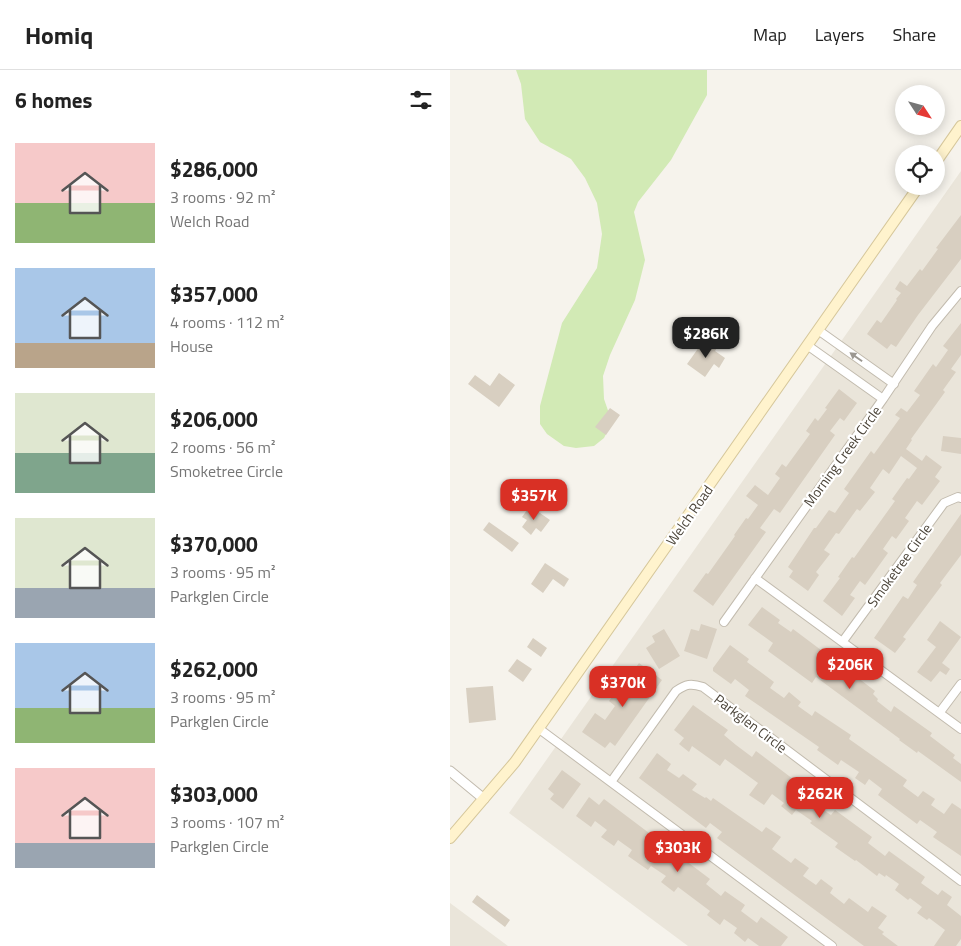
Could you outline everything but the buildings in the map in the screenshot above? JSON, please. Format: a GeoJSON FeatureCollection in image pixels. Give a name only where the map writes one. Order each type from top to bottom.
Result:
{"type":"FeatureCollection","features":[{"type":"Feature","properties":{"kind":"main road"},"geometry":{"type":"LineString","coordinates":[[945,149],[961,126]]}},
{"type":"Feature","properties":{"kind":"main road","name":"Welch Road"},"geometry":{"type":"LineString","coordinates":[[450,838],[515,762],[913,195]]}},
{"type":"Feature","properties":{"kind":"street","name":"Morning Creek Circle"},"geometry":{"type":"LineString","coordinates":[[724,622],[894,384],[932,326],[961,291]]}},
{"type":"Feature","properties":{"kind":"street"},"geometry":{"type":"LineString","coordinates":[[818,330],[894,384]]}},
{"type":"Feature","properties":{"kind":"street"},"geometry":{"type":"LineString","coordinates":[[807,345],[883,399]]}},
{"type":"Feature","properties":{"kind":"street","name":"Smoketree Circle"},"geometry":{"type":"LineString","coordinates":[[843,641],[944,503],[958,497],[961,498]]}},
{"type":"Feature","properties":{"kind":"street"},"geometry":{"type":"LineString","coordinates":[[755,578],[961,729]]}},
{"type":"Feature","properties":{"kind":"street","name":"Parkglen Circle"},"geometry":{"type":"LineString","coordinates":[[610,782],[676,691],[685,684],[694,684],[703,687],[961,880]]}},
{"type":"Feature","properties":{"kind":"street"},"geometry":{"type":"LineString","coordinates":[[940,712],[961,684]]}},
{"type":"Feature","properties":{"kind":"street"},"geometry":{"type":"LineString","coordinates":[[538,728],[832,946]]}},
{"type":"Feature","properties":{"kind":"street"},"geometry":{"type":"LineString","coordinates":[[450,771],[484,799]]}},
{"type":"Feature","properties":{"kind":"shaded area"},"geometry":{"type":"Polygon","coordinates":[[[961,171],[961,946],[688,946],[509,813],[961,171]]]}},
{"type":"Feature","properties":{"kind":"shaded area"},"geometry":{"type":"Polygon","coordinates":[[[450,903],[508,946],[450,946],[450,903]]]}},
{"type":"Feature","properties":{"kind":"green space"},"geometry":{"type":"Polygon","coordinates":[[[516,70],[707,70],[707,95],[671,160],[638,202],[634,212],[645,260],[635,300],[610,355],[603,376],[604,399],[612,422],[604,438],[594,446],[576,448],[564,446],[547,434],[540,424],[540,406],[562,323],[597,268],[602,234],[597,203],[585,178],[571,159],[540,142],[525,119],[521,84],[516,70]]]}}]}
